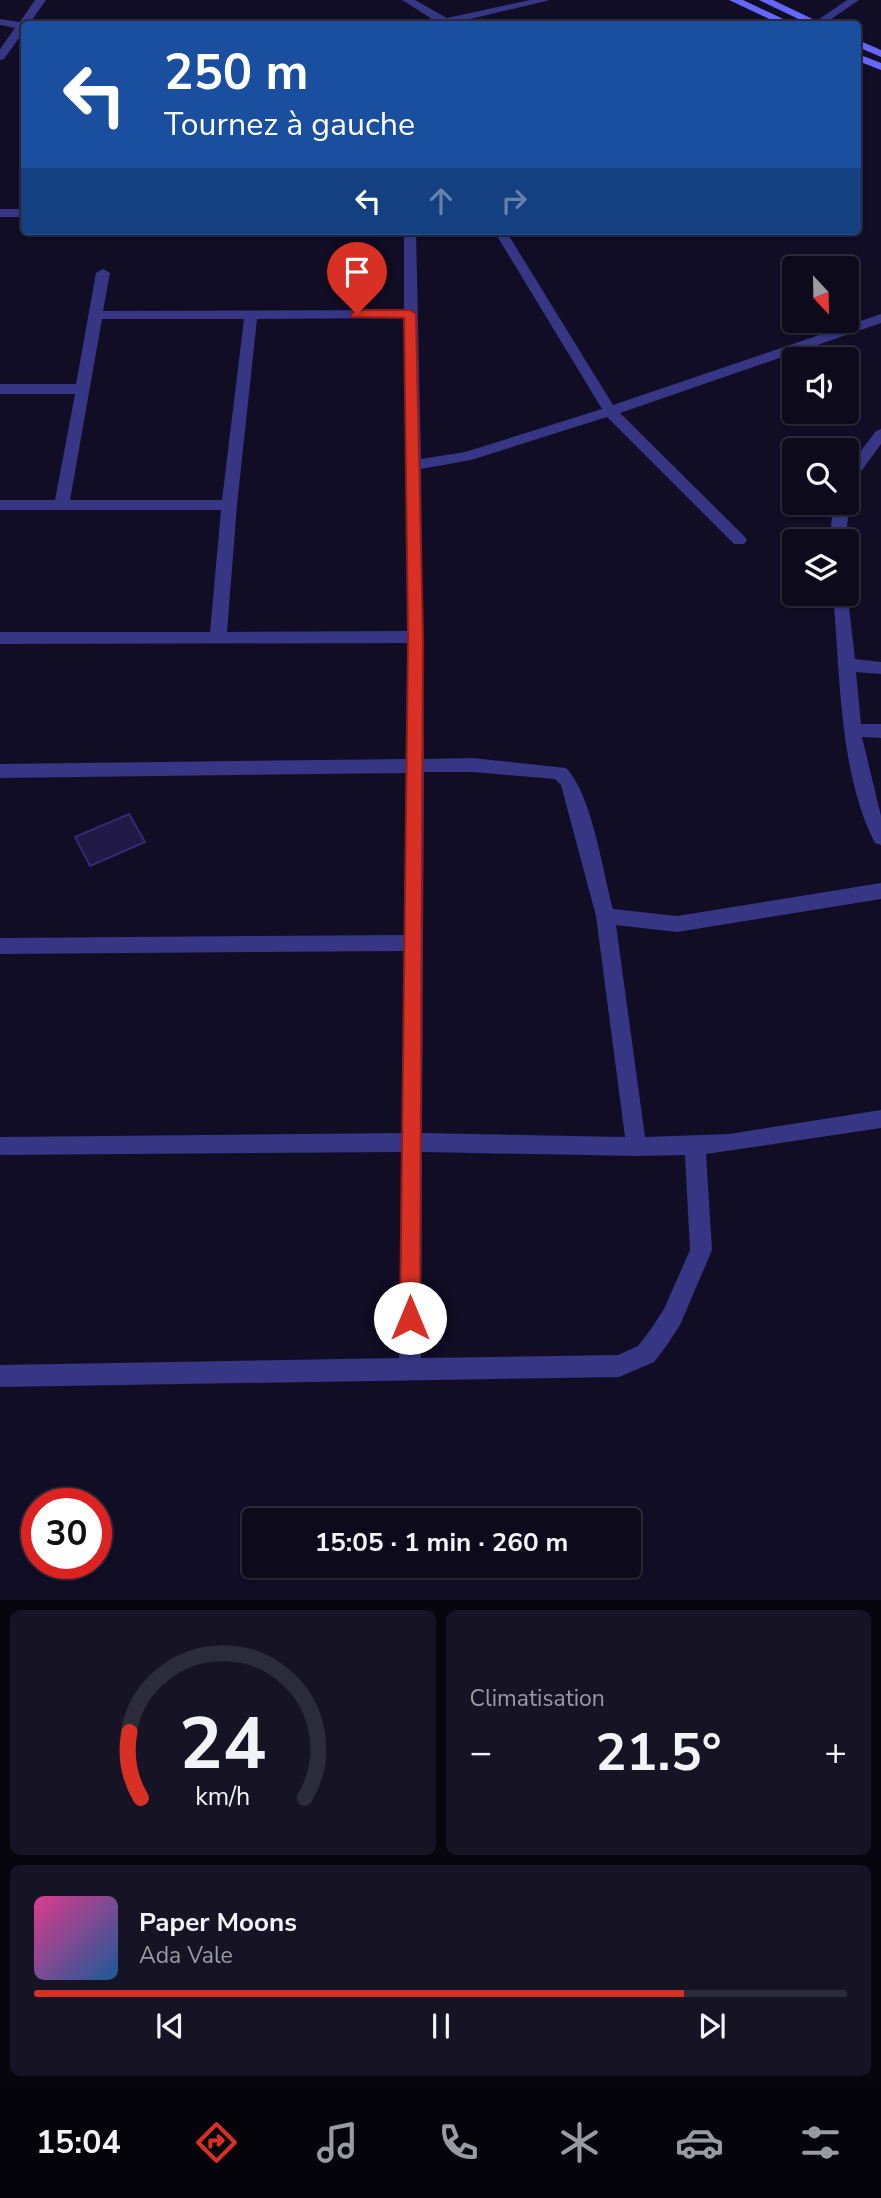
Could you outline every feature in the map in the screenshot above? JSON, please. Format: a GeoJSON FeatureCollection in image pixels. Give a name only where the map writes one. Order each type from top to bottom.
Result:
{"type":"FeatureCollection","features":[{"type":"Feature","properties":{"kind":"main road"},"geometry":{"type":"LineString","coordinates":[[734,0],[781,21]]}},
{"type":"Feature","properties":{"kind":"main road"},"geometry":{"type":"LineString","coordinates":[[764,0],[810,21]]}},
{"type":"Feature","properties":{"kind":"main road"},"geometry":{"type":"LineString","coordinates":[[861,44],[881,54]]}},
{"type":"Feature","properties":{"kind":"main road"},"geometry":{"type":"LineString","coordinates":[[861,58],[881,68]]}},
{"type":"Feature","properties":{"kind":"street"},"geometry":{"type":"LineString","coordinates":[[26,21],[41,0]]}},
{"type":"Feature","properties":{"kind":"street"},"geometry":{"type":"LineString","coordinates":[[407,0],[438,21]]}},
{"type":"Feature","properties":{"kind":"street"},"geometry":{"type":"LineString","coordinates":[[450,21],[545,0]]}},
{"type":"Feature","properties":{"kind":"street"},"geometry":{"type":"LineString","coordinates":[[822,21],[854,0]]}},
{"type":"Feature","properties":{"kind":"street"},"geometry":{"type":"LineString","coordinates":[[0,22],[21,26]]}},
{"type":"Feature","properties":{"kind":"street"},"geometry":{"type":"LineString","coordinates":[[0,57],[21,29]]}},
{"type":"Feature","properties":{"kind":"street"},"geometry":{"type":"LineString","coordinates":[[0,213],[21,213]]}},
{"type":"Feature","properties":{"kind":"street"},"geometry":{"type":"LineString","coordinates":[[410,1368],[416,638],[411,235]]}},
{"type":"Feature","properties":{"kind":"street"},"geometry":{"type":"LineString","coordinates":[[501,235],[610,411],[739,540]]}},
{"type":"Feature","properties":{"kind":"street"},"geometry":{"type":"LineString","coordinates":[[62,505],[103,273]]}},
{"type":"Feature","properties":{"kind":"street"},"geometry":{"type":"LineString","coordinates":[[95,314],[410,314]]}},
{"type":"Feature","properties":{"kind":"street"},"geometry":{"type":"LineString","coordinates":[[218,637],[229,505],[251,314]]}},
{"type":"Feature","properties":{"kind":"street"},"geometry":{"type":"LineString","coordinates":[[413,465],[466,457],[610,411],[881,318]]}},
{"type":"Feature","properties":{"kind":"street"},"geometry":{"type":"LineString","coordinates":[[0,389],[82,389]]}},
{"type":"Feature","properties":{"kind":"street"},"geometry":{"type":"LineString","coordinates":[[859,467],[876,452],[881,434]]}},
{"type":"Feature","properties":{"kind":"street"},"geometry":{"type":"LineString","coordinates":[[0,505],[229,505]]}},
{"type":"Feature","properties":{"kind":"street"},"geometry":{"type":"LineString","coordinates":[[842,606],[853,730],[873,816],[881,838]]}},
{"type":"Feature","properties":{"kind":"street"},"geometry":{"type":"LineString","coordinates":[[0,638],[416,638]]}},
{"type":"Feature","properties":{"kind":"street"},"geometry":{"type":"LineString","coordinates":[[849,665],[881,668]]}},
{"type":"Feature","properties":{"kind":"street"},"geometry":{"type":"LineString","coordinates":[[853,730],[881,731]]}},
{"type":"Feature","properties":{"kind":"street"},"geometry":{"type":"LineString","coordinates":[[0,771],[473,765],[551,770],[564,776],[575,796],[605,916],[636,1147]]}},
{"type":"Feature","properties":{"kind":"street"},"geometry":{"type":"LineString","coordinates":[[605,916],[658,925],[677,924],[881,891]]}},
{"type":"Feature","properties":{"kind":"street"},"geometry":{"type":"LineString","coordinates":[[0,946],[414,943]]}},
{"type":"Feature","properties":{"kind":"street"},"geometry":{"type":"LineString","coordinates":[[0,1146],[411,1142],[636,1147],[729,1143],[881,1119]]}},
{"type":"Feature","properties":{"kind":"street"},"geometry":{"type":"LineString","coordinates":[[0,1376],[619,1366],[646,1354],[672,1317],[701,1250],[695,1145]]}},
{"type":"Feature","properties":{"kind":"building"},"geometry":{"type":"Polygon","coordinates":[[[129,814],[145,842],[90,866],[75,837],[129,814]]]}},
{"type":"Feature","properties":{"kind":"route"},"geometry":{"type":"LineString","coordinates":[[357,314],[410,314],[416,638],[410,1318]]}}]}
